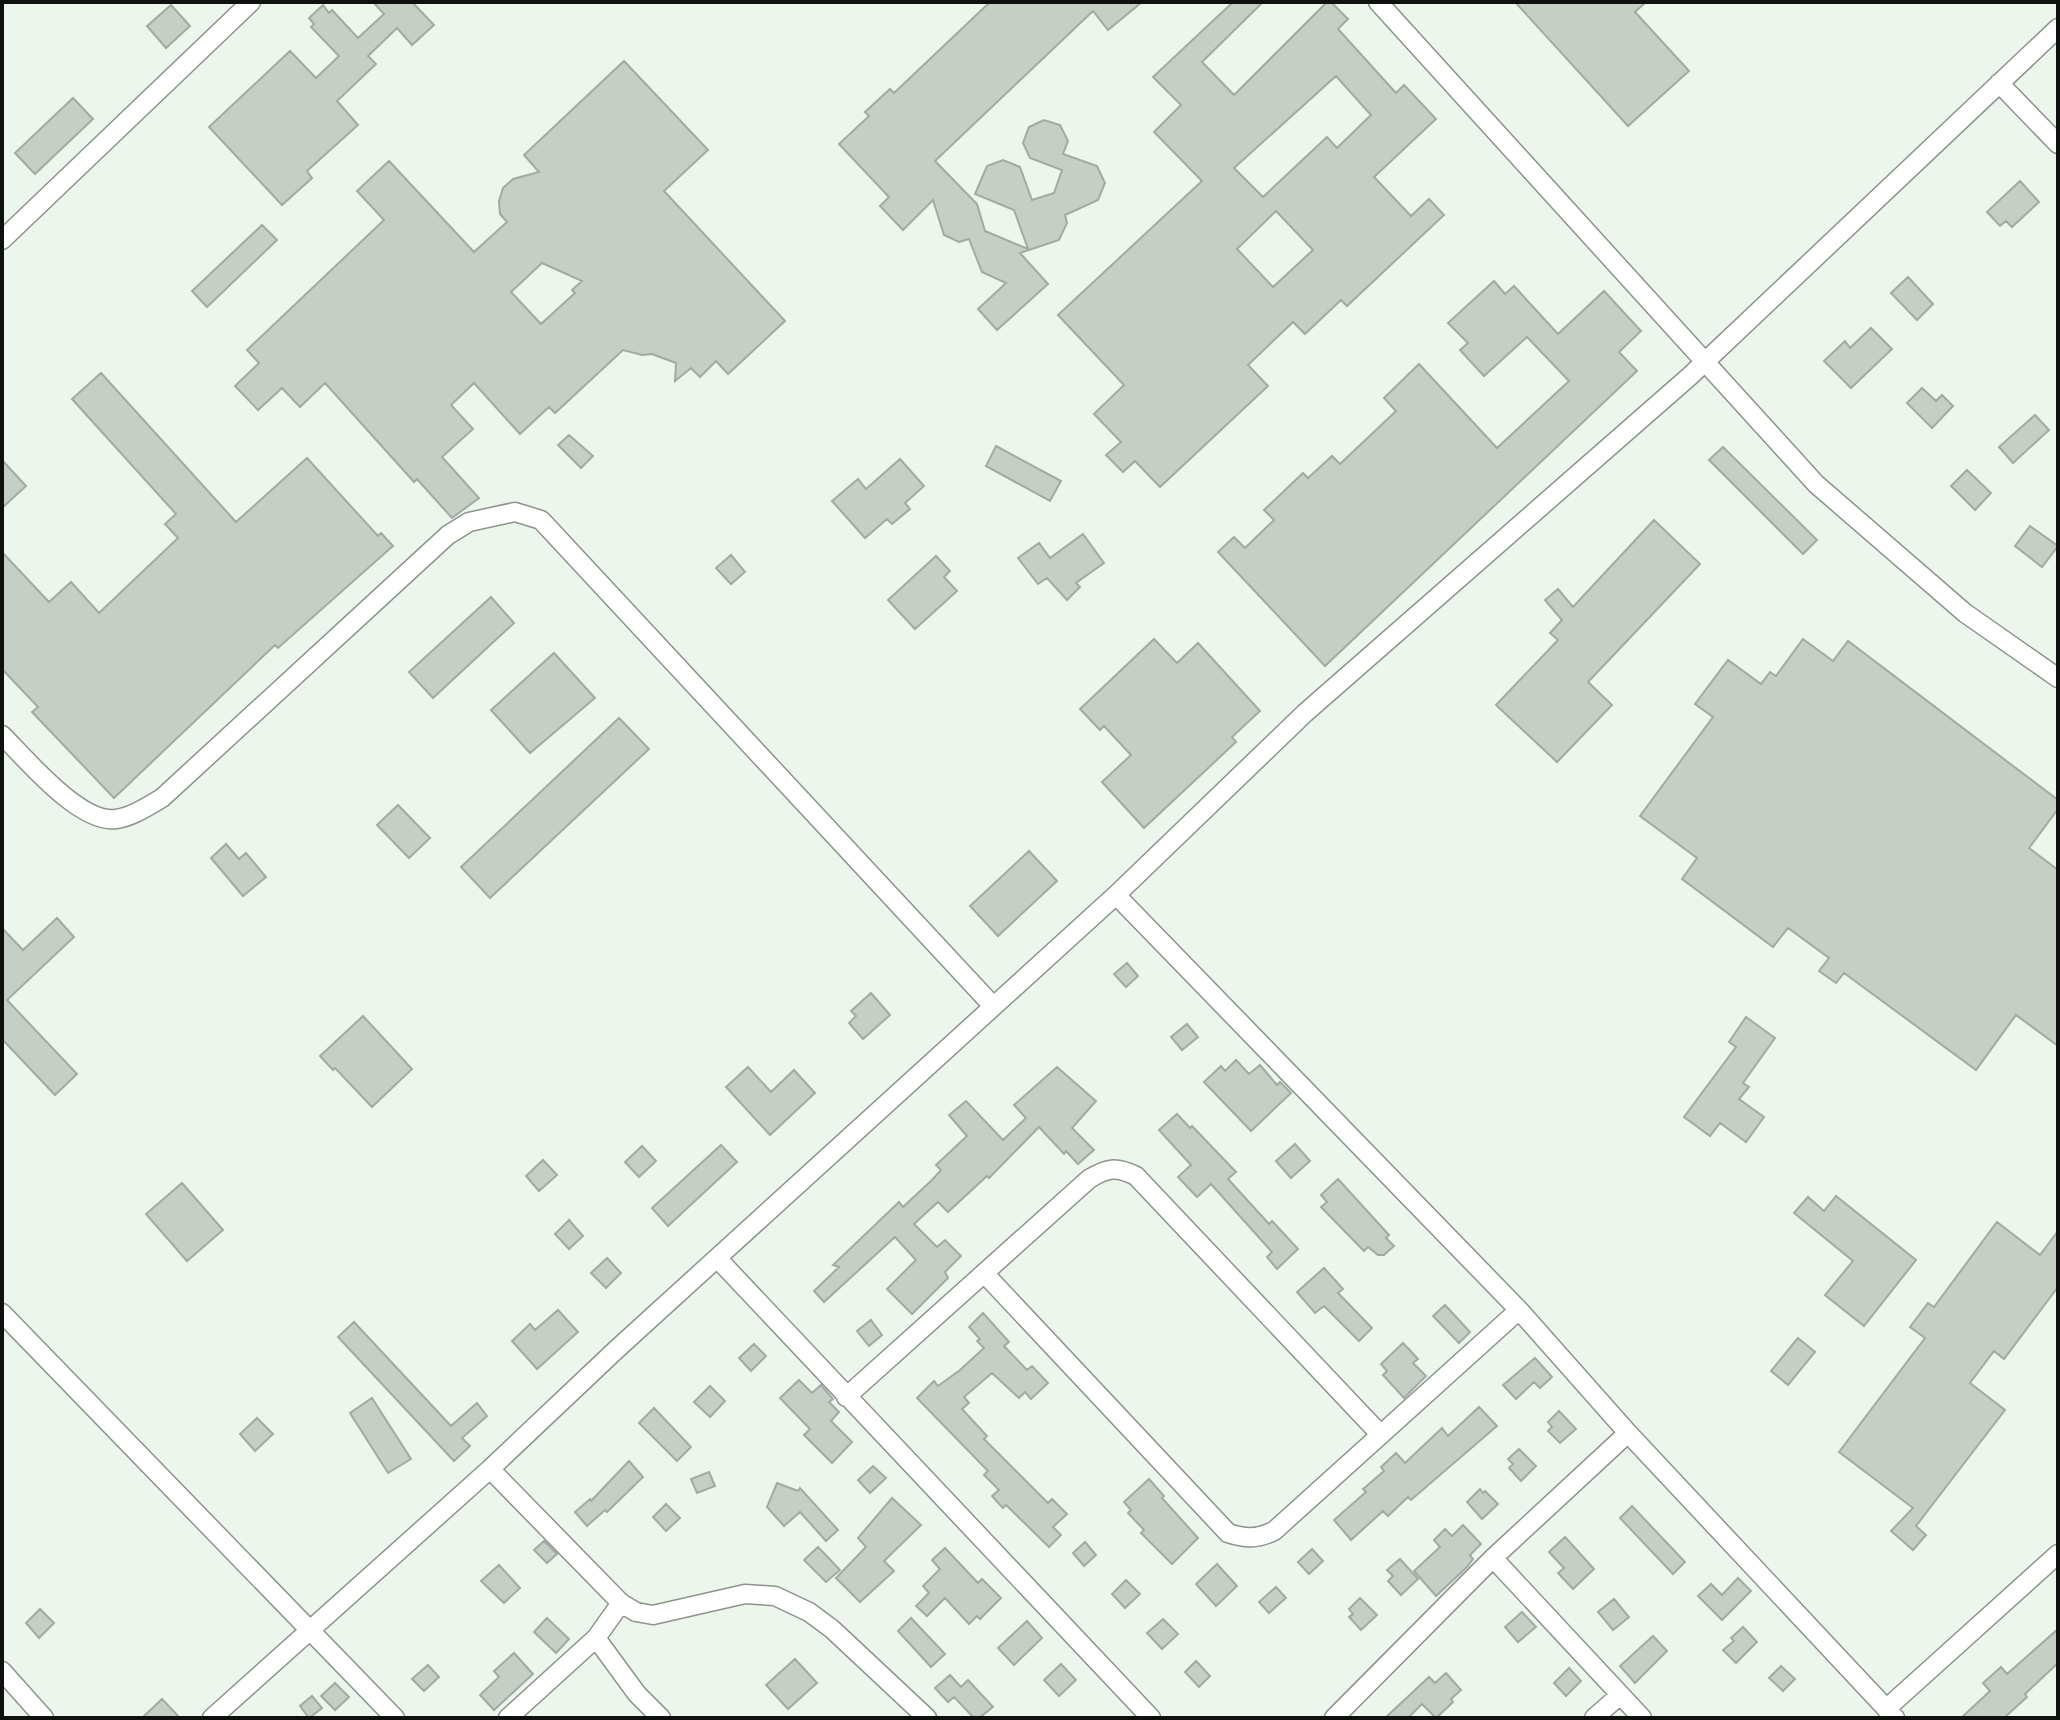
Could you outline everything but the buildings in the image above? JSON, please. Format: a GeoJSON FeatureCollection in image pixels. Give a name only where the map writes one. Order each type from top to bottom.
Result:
{"type":"FeatureCollection","features":[{"type":"Feature","properties":{"kind":"street"},"geometry":{"type":"LineString","coordinates":[[2,240],[251,2]]}},
{"type":"Feature","properties":{"kind":"street"},"geometry":{"type":"LineString","coordinates":[[1378,2],[1816,484],[1965,613],[2058,678]]}},
{"type":"Feature","properties":{"kind":"street"},"geometry":{"type":"LineString","coordinates":[[212,1718],[490,1469],[1116,895],[1305,713],[1704,362],[2058,28]]}},
{"type":"Feature","properties":{"kind":"street"},"geometry":{"type":"LineString","coordinates":[[1999,83],[2058,144]]}},
{"type":"Feature","properties":{"kind":"street"},"geometry":{"type":"LineString","coordinates":[[2,735],[67,800],[90,813],[114,820],[140,811],[162,798],[448,535],[469,522],[515,512],[541,520],[993,1006]]}},
{"type":"Feature","properties":{"kind":"street"},"geometry":{"type":"LineString","coordinates":[[1116,895],[1519,1310],[1628,1433],[1890,1713],[2058,1554]]}},
{"type":"Feature","properties":{"kind":"street"},"geometry":{"type":"LineString","coordinates":[[846,1397],[1089,1179],[1106,1168],[1120,1168],[1136,1176],[1379,1433]]}},
{"type":"Feature","properties":{"kind":"street"},"geometry":{"type":"LineString","coordinates":[[717,1258],[1151,1718]]}},
{"type":"Feature","properties":{"kind":"street"},"geometry":{"type":"LineString","coordinates":[[984,1273],[1228,1533],[1243,1538],[1260,1538],[1274,1531],[1379,1433],[1519,1310]]}},
{"type":"Feature","properties":{"kind":"street"},"geometry":{"type":"LineString","coordinates":[[2,1313],[395,1718]]}},
{"type":"Feature","properties":{"kind":"street"},"geometry":{"type":"LineString","coordinates":[[1334,1718],[1493,1558],[1628,1433]]}},
{"type":"Feature","properties":{"kind":"street"},"geometry":{"type":"LineString","coordinates":[[490,1469],[621,1603],[636,1612],[653,1615],[745,1594],[775,1596],[809,1612],[832,1629],[927,1718]]}},
{"type":"Feature","properties":{"kind":"street"},"geometry":{"type":"LineString","coordinates":[[1493,1558],[1642,1718]]}},
{"type":"Feature","properties":{"kind":"street"},"geometry":{"type":"LineString","coordinates":[[508,1718],[596,1638],[621,1603]]}},
{"type":"Feature","properties":{"kind":"street"},"geometry":{"type":"LineString","coordinates":[[596,1638],[637,1694],[661,1718]]}},
{"type":"Feature","properties":{"kind":"street"},"geometry":{"type":"LineString","coordinates":[[2,1671],[44,1718]]}},
{"type":"Feature","properties":{"kind":"street"},"geometry":{"type":"LineString","coordinates":[[1594,1718],[1620,1695]]}}]}
